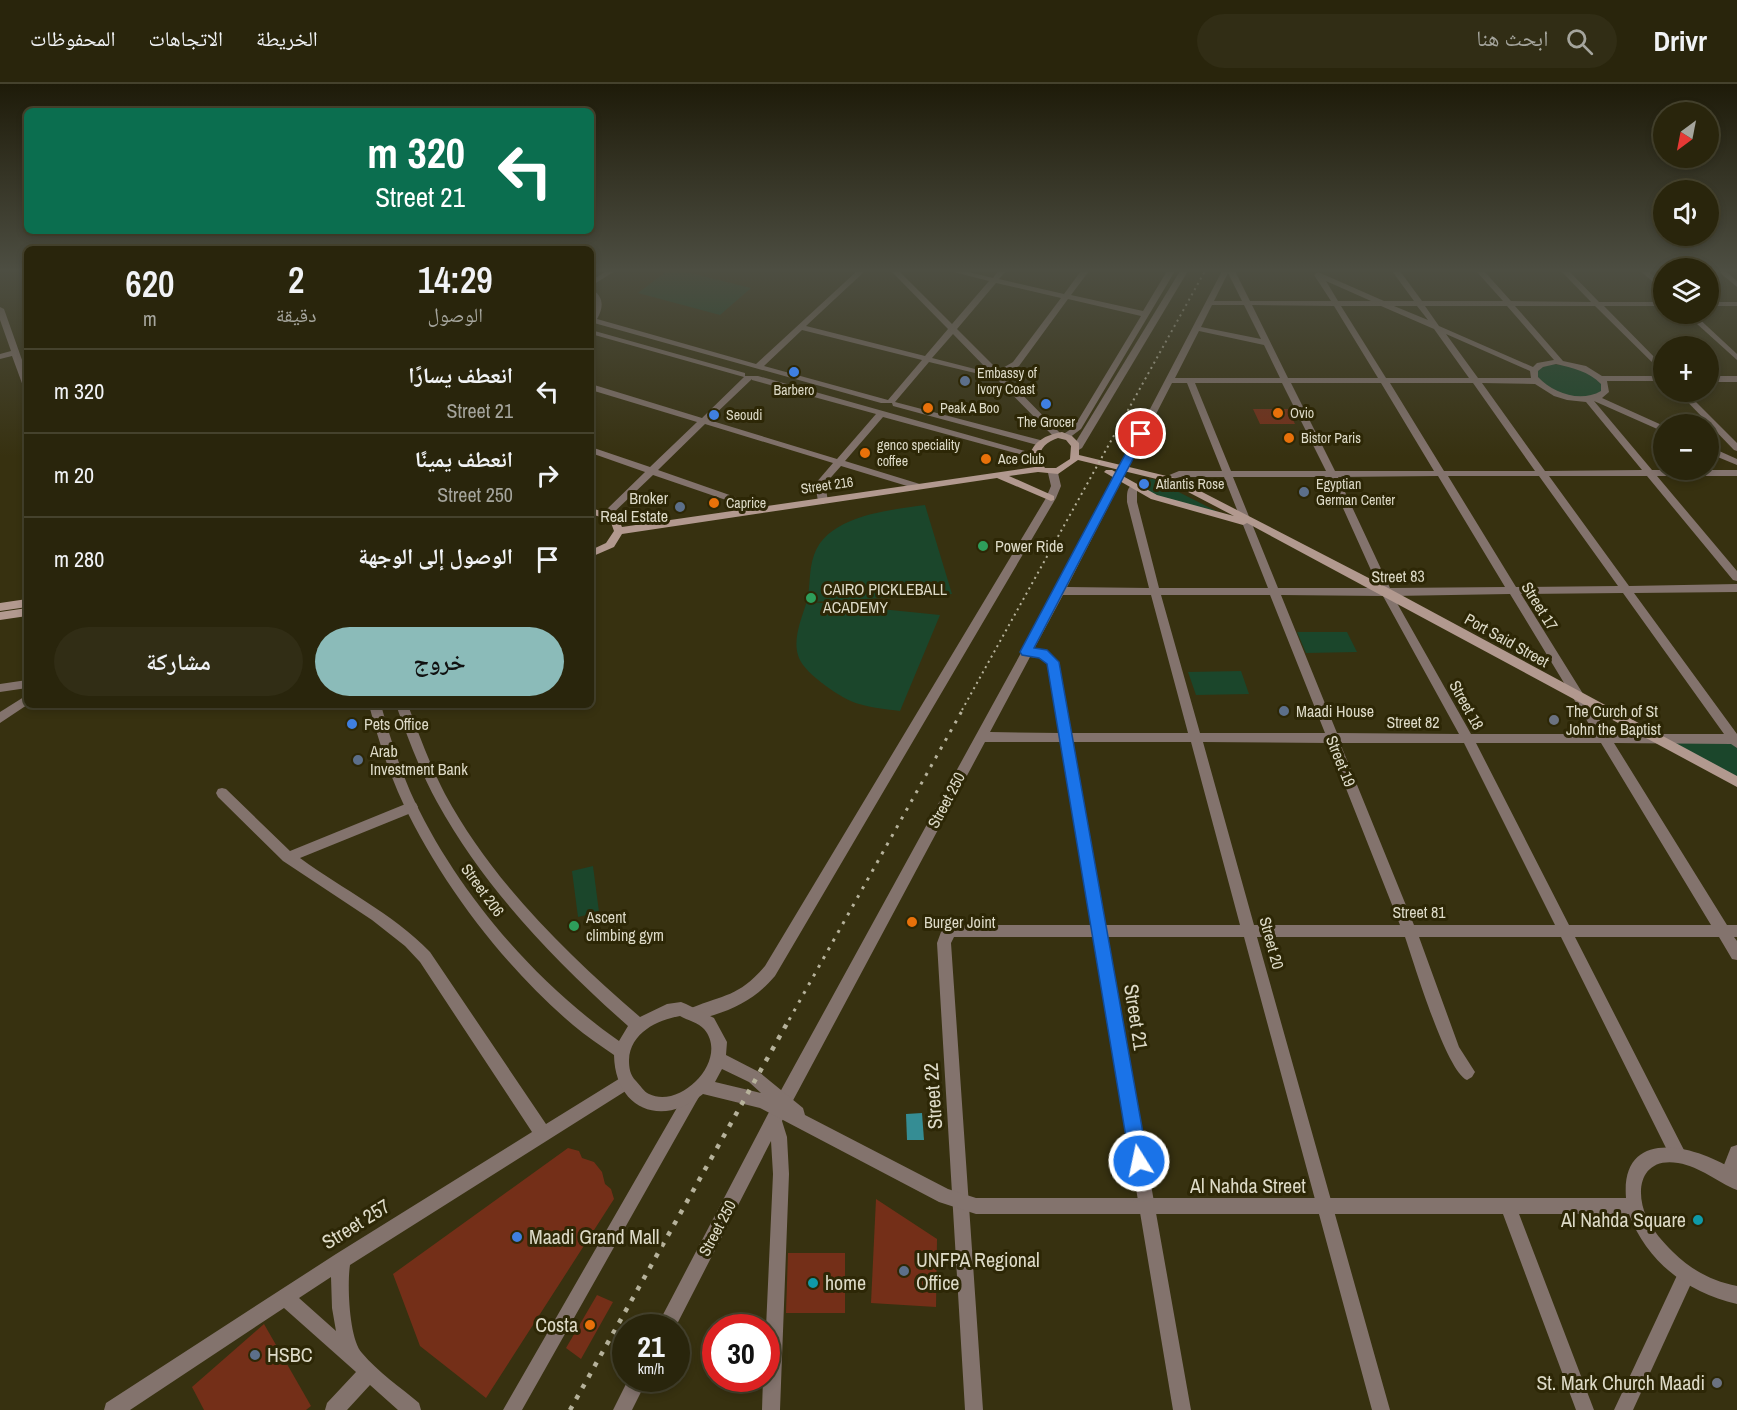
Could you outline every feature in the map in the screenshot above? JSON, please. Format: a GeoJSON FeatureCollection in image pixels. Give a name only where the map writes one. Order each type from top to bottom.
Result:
{"type":"FeatureCollection","features":[{"type":"Feature","properties":{"kind":"main road"},"geometry":{"type":"LineString","coordinates":[[1062,436],[1075,456],[1053,473],[1039,470],[1034,455],[1041,443],[1062,436]]}},
{"type":"Feature","properties":{"kind":"main road","name":"Port Said Street"},"geometry":{"type":"LineString","coordinates":[[1075,456],[1121,472],[1167,478],[1386,592],[1578,698],[1737,782]]}},
{"type":"Feature","properties":{"kind":"main road","name":"Street 216"},"geometry":{"type":"LineString","coordinates":[[619,531],[1039,470]]}},
{"type":"Feature","properties":{"kind":"main road","name":"Port Said Street"},"geometry":{"type":"LineString","coordinates":[[1121,472],[1136,487],[1170,503],[1245,520]]}},
{"type":"Feature","properties":{"kind":"main road"},"geometry":{"type":"LineString","coordinates":[[999,475],[1051,498]]}},
{"type":"Feature","properties":{"kind":"main road"},"geometry":{"type":"LineString","coordinates":[[594,512],[614,518],[619,531],[610,545],[594,553]]}},
{"type":"Feature","properties":{"kind":"main road"},"geometry":{"type":"LineString","coordinates":[[0,607],[24,603]]}},
{"type":"Feature","properties":{"kind":"main road"},"geometry":{"type":"LineString","coordinates":[[0,616],[24,612]]}},
{"type":"Feature","properties":{"kind":"street"},"geometry":{"type":"LineString","coordinates":[[9,333],[24,377]]}},
{"type":"Feature","properties":{"kind":"street"},"geometry":{"type":"LineString","coordinates":[[594,333],[1034,455]]}},
{"type":"Feature","properties":{"kind":"street"},"geometry":{"type":"LineString","coordinates":[[635,333],[1041,443]]}},
{"type":"Feature","properties":{"kind":"street"},"geometry":{"type":"LineString","coordinates":[[748,377],[743,369],[759,366],[795,333]]}},
{"type":"Feature","properties":{"kind":"street"},"geometry":{"type":"LineString","coordinates":[[824,333],[975,371],[996,372],[1008,370],[1016,364],[1039,333]]}},
{"type":"Feature","properties":{"kind":"street"},"geometry":{"type":"LineString","coordinates":[[881,414],[873,408],[875,404],[890,402],[949,333]]}},
{"type":"Feature","properties":{"kind":"street"},"geometry":{"type":"LineString","coordinates":[[956,333],[1062,436],[1077,429],[1133,333]]}},
{"type":"Feature","properties":{"kind":"street"},"geometry":{"type":"LineString","coordinates":[[1075,456],[1148,333]]}},
{"type":"Feature","properties":{"kind":"street","name":"Street 250"},"geometry":{"type":"LineString","coordinates":[[672,1314],[1060,591],[1193,333]]}},
{"type":"Feature","properties":{"kind":"street"},"geometry":{"type":"LineString","coordinates":[[1218,333],[1267,343]]}},
{"type":"Feature","properties":{"kind":"street","name":"Street 18"},"geometry":{"type":"LineString","coordinates":[[1262,333],[1332,474],[1386,592],[1467,738],[1678,1154]]}},
{"type":"Feature","properties":{"kind":"street","name":"Street 17"},"geometry":{"type":"LineString","coordinates":[[1354,333],[1578,698],[1730,931],[1737,954]]}},
{"type":"Feature","properties":{"kind":"street"},"geometry":{"type":"LineString","coordinates":[[1440,333],[1736,740]]}},
{"type":"Feature","properties":{"kind":"street"},"geometry":{"type":"LineString","coordinates":[[1449,333],[1534,370]]}},
{"type":"Feature","properties":{"kind":"street"},"geometry":{"type":"LineString","coordinates":[[1535,333],[1562,363]]}},
{"type":"Feature","properties":{"kind":"street"},"geometry":{"type":"LineString","coordinates":[[1625,333],[1653,361]]}},
{"type":"Feature","properties":{"kind":"street"},"geometry":{"type":"LineString","coordinates":[[1710,333],[1737,358]]}},
{"type":"Feature","properties":{"kind":"street"},"geometry":{"type":"LineString","coordinates":[[0,355],[15,350]]}},
{"type":"Feature","properties":{"kind":"street"},"geometry":{"type":"LineString","coordinates":[[1169,380],[1537,381],[1562,395],[1592,398],[1602,396],[1607,388],[1601,378],[1584,368],[1562,363],[1544,364],[1534,370]]}},
{"type":"Feature","properties":{"kind":"street"},"geometry":{"type":"LineString","coordinates":[[607,514],[748,377],[765,374],[759,366]]}},
{"type":"Feature","properties":{"kind":"street"},"geometry":{"type":"LineString","coordinates":[[1534,370],[1537,381]]}},
{"type":"Feature","properties":{"kind":"street"},"geometry":{"type":"LineString","coordinates":[[1601,378],[1653,379]]}},
{"type":"Feature","properties":{"kind":"street"},"geometry":{"type":"LineString","coordinates":[[1719,379],[1737,379]]}},
{"type":"Feature","properties":{"kind":"street","name":"Street 19"},"geometry":{"type":"LineString","coordinates":[[1190,380],[1409,930],[1456,1059],[1467,1072]]}},
{"type":"Feature","properties":{"kind":"street"},"geometry":{"type":"LineString","coordinates":[[594,388],[920,487]]}},
{"type":"Feature","properties":{"kind":"street"},"geometry":{"type":"LineString","coordinates":[[1592,398],[1653,424]]}},
{"type":"Feature","properties":{"kind":"street"},"geometry":{"type":"LineString","coordinates":[[1592,398],[1650,474],[1737,578]]}},
{"type":"Feature","properties":{"kind":"street"},"geometry":{"type":"LineString","coordinates":[[823,501],[819,490],[820,484],[881,414],[897,410],[890,402]]}},
{"type":"Feature","properties":{"kind":"street"},"geometry":{"type":"LineString","coordinates":[[1692,402],[1737,448]]}},
{"type":"Feature","properties":{"kind":"street"},"geometry":{"type":"LineString","coordinates":[[594,451],[764,510]]}},
{"type":"Feature","properties":{"kind":"street"},"geometry":{"type":"LineString","coordinates":[[1719,454],[1737,462]]}},
{"type":"Feature","properties":{"kind":"street"},"geometry":{"type":"LineString","coordinates":[[696,1013],[725,1006],[748,995],[770,971],[1051,498],[1056,486],[1053,473]]}},
{"type":"Feature","properties":{"kind":"street"},"geometry":{"type":"LineString","coordinates":[[1167,478],[1179,474],[1737,473]]}},
{"type":"Feature","properties":{"kind":"street","name":"Street 20"},"geometry":{"type":"LineString","coordinates":[[1136,487],[1132,491],[1132,502],[1155,591],[1381,1410]]}},
{"type":"Feature","properties":{"kind":"street","name":"Street 83"},"geometry":{"type":"LineString","coordinates":[[1060,591],[1386,592],[1737,588]]}},
{"type":"Feature","properties":{"kind":"street","name":"Street 21"},"geometry":{"type":"LineString","coordinates":[[1026,652],[1042,654],[1053,662],[1182,1410]]}},
{"type":"Feature","properties":{"kind":"street"},"geometry":{"type":"LineString","coordinates":[[0,688],[24,684]]}},
{"type":"Feature","properties":{"kind":"street"},"geometry":{"type":"LineString","coordinates":[[0,718],[24,701]]}},
{"type":"Feature","properties":{"kind":"street","name":"Street 206"},"geometry":{"type":"LineString","coordinates":[[376,708],[392,763],[412,807],[460,888],[492,931],[573,1016],[623,1053]]}},
{"type":"Feature","properties":{"kind":"street","name":"Street 206"},"geometry":{"type":"LineString","coordinates":[[403,708],[422,758],[443,801],[504,890],[543,936],[587,982],[638,1025]]}},
{"type":"Feature","properties":{"kind":"street","name":"Street 82"},"geometry":{"type":"LineString","coordinates":[[980,737],[1736,740]]}},
{"type":"Feature","properties":{"kind":"street"},"geometry":{"type":"LineString","coordinates":[[222,793],[288,857],[392,925],[410,940],[425,957],[543,1134]]}},
{"type":"Feature","properties":{"kind":"street"},"geometry":{"type":"LineString","coordinates":[[288,857],[412,807]]}},
{"type":"Feature","properties":{"kind":"street","name":"Street 22"},"geometry":{"type":"LineString","coordinates":[[974,1410],[946,936],[955,930],[1101,930]]}},
{"type":"Feature","properties":{"kind":"street","name":"Street 81"},"geometry":{"type":"LineString","coordinates":[[1101,930],[1730,931]]}},
{"type":"Feature","properties":{"kind":"street"},"geometry":{"type":"LineString","coordinates":[[512,1410],[697,1092],[711,1079],[719,1059],[719,1045],[715,1031],[707,1020],[696,1013],[681,1009],[664,1010],[638,1025],[628,1038],[623,1053],[622,1068],[633,1091],[654,1103],[672,1103],[697,1092]]}},
{"type":"Feature","properties":{"kind":"street","name":"Al Nahda Street"},"geometry":{"type":"LineString","coordinates":[[719,1059],[754,1077],[780,1110]]}},
{"type":"Feature","properties":{"kind":"street","name":"Street 257"},"geometry":{"type":"LineString","coordinates":[[113,1410],[342,1260],[627,1082]]}},
{"type":"Feature","properties":{"kind":"street","name":"Al Nahda Street"},"geometry":{"type":"LineString","coordinates":[[697,1092],[743,1095],[780,1110],[961,1202],[993,1207],[1635,1206]]}},
{"type":"Feature","properties":{"kind":"street"},"geometry":{"type":"LineString","coordinates":[[771,1410],[781,1174],[780,1110]]}},
{"type":"Feature","properties":{"kind":"street"},"geometry":{"type":"LineString","coordinates":[[1737,1153],[1733,1178],[1694,1157],[1678,1154],[1660,1155],[1646,1161],[1637,1172],[1633,1188],[1635,1206],[1645,1230],[1663,1254],[1686,1275],[1707,1287],[1737,1295]]}},
{"type":"Feature","properties":{"kind":"street"},"geometry":{"type":"LineString","coordinates":[[1508,1206],[1585,1410]]}},
{"type":"Feature","properties":{"kind":"street"},"geometry":{"type":"LineString","coordinates":[[342,1260],[338,1282],[340,1308],[353,1358]]}},
{"type":"Feature","properties":{"kind":"street"},"geometry":{"type":"LineString","coordinates":[[1623,1410],[1686,1275]]}},
{"type":"Feature","properties":{"kind":"street"},"geometry":{"type":"LineString","coordinates":[[285,1297],[412,1410]]}},
{"type":"Feature","properties":{"kind":"street"},"geometry":{"type":"LineString","coordinates":[[334,1410],[369,1372]]}},
{"type":"Feature","properties":{"kind":"street"},"geometry":{"type":"LineString","coordinates":[[622,1410],[632,1392]]}},
{"type":"Feature","properties":{"kind":"green space"},"geometry":{"type":"Polygon","coordinates":[[[1553,364],[1589,373],[1604,388],[1600,395],[1582,397],[1555,392],[1541,381],[1536,373],[1541,367],[1553,364]]]}},
{"type":"Feature","properties":{"kind":"green space"},"geometry":{"type":"Polygon","coordinates":[[[1153,479],[1222,514],[1178,504],[1156,496],[1141,485],[1143,481],[1153,479]]]}},
{"type":"Feature","properties":{"kind":"green space"},"geometry":{"type":"Polygon","coordinates":[[[925,505],[952,594],[812,602],[940,615],[900,711],[852,702],[825,685],[809,671],[799,658],[797,651],[797,638],[808,598],[814,555],[821,542],[832,531],[846,523],[878,512],[925,505]]]}},
{"type":"Feature","properties":{"kind":"green space"},"geometry":{"type":"Polygon","coordinates":[[[1297,632],[1347,632],[1357,652],[1306,653],[1297,632]]]}},
{"type":"Feature","properties":{"kind":"green space"},"geometry":{"type":"Polygon","coordinates":[[[1241,671],[1249,694],[1196,695],[1188,672],[1241,671]]]}},
{"type":"Feature","properties":{"kind":"green space"},"geometry":{"type":"Polygon","coordinates":[[[1668,742],[1733,743],[1737,748],[1737,779],[1668,742]]]}},
{"type":"Feature","properties":{"kind":"green space"},"geometry":{"type":"Polygon","coordinates":[[[593,866],[599,912],[578,917],[572,871],[593,866]]]}},
{"type":"Feature","properties":{"kind":"water"},"geometry":{"type":"Polygon","coordinates":[[[922,1113],[924,1140],[907,1140],[906,1114],[922,1113]]]}},
{"type":"Feature","properties":{"kind":"building"},"geometry":{"type":"Polygon","coordinates":[[[1253,409],[1288,409],[1295,424],[1260,424],[1253,409]]]}},
{"type":"Feature","properties":{"kind":"building","name":"Maadi Grand Mall"},"geometry":{"type":"Polygon","coordinates":[[[568,1148],[579,1151],[582,1158],[594,1162],[602,1172],[605,1184],[611,1189],[614,1199],[486,1398],[420,1346],[393,1274],[568,1148]]]}},
{"type":"Feature","properties":{"kind":"building","name":"UNFPA Regional Office"},"geometry":{"type":"Polygon","coordinates":[[[876,1199],[937,1239],[936,1307],[871,1303],[876,1199]]]}},
{"type":"Feature","properties":{"kind":"building","name":"home"},"geometry":{"type":"Polygon","coordinates":[[[788,1253],[845,1253],[845,1313],[786,1313],[788,1253]]]}},
{"type":"Feature","properties":{"kind":"building","name":"Costa"},"geometry":{"type":"Polygon","coordinates":[[[597,1295],[613,1302],[581,1359],[566,1348],[597,1295]]]}},
{"type":"Feature","properties":{"kind":"building","name":"HSBC"},"geometry":{"type":"Polygon","coordinates":[[[264,1324],[311,1406],[306,1410],[204,1410],[192,1387],[264,1324]]]}},
{"type":"Feature","properties":{"kind":"railway"},"geometry":{"type":"LineString","coordinates":[[962,710],[1171,333]]}},
{"type":"Feature","properties":{"kind":"railway"},"geometry":{"type":"LineString","coordinates":[[789,1020],[963,709]]}},
{"type":"Feature","properties":{"kind":"railway"},"geometry":{"type":"LineString","coordinates":[[570,1410],[790,1018]]}},
{"type":"Feature","properties":{"kind":"place","name":"Barbero"},"geometry":{"type":"Point","coordinates":[794,372]}},
{"type":"Feature","properties":{"kind":"place","name":"Embassy of Ivory Coast"},"geometry":{"type":"Point","coordinates":[965,381]}},
{"type":"Feature","properties":{"kind":"place","name":"The Grocer"},"geometry":{"type":"Point","coordinates":[1046,404]}},
{"type":"Feature","properties":{"kind":"place","name":"Peak A Boo"},"geometry":{"type":"Point","coordinates":[928,408]}},
{"type":"Feature","properties":{"kind":"place","name":"Ovio"},"geometry":{"type":"Point","coordinates":[1278,413]}},
{"type":"Feature","properties":{"kind":"place","name":"Seoudi"},"geometry":{"type":"Point","coordinates":[714,415]}},
{"type":"Feature","properties":{"kind":"place","name":"Bistor Paris"},"geometry":{"type":"Point","coordinates":[1289,438]}},
{"type":"Feature","properties":{"kind":"place","name":"genco speciality coffee"},"geometry":{"type":"Point","coordinates":[865,453]}},
{"type":"Feature","properties":{"kind":"place","name":"Ace Club"},"geometry":{"type":"Point","coordinates":[986,459]}},
{"type":"Feature","properties":{"kind":"place","name":"Atlantis Rose"},"geometry":{"type":"Point","coordinates":[1144,484]}},
{"type":"Feature","properties":{"kind":"place","name":"Egyptian German Center"},"geometry":{"type":"Point","coordinates":[1304,492]}},
{"type":"Feature","properties":{"kind":"place","name":"Caprice"},"geometry":{"type":"Point","coordinates":[714,503]}},
{"type":"Feature","properties":{"kind":"place","name":"Broker Real Estate"},"geometry":{"type":"Point","coordinates":[680,507]}},
{"type":"Feature","properties":{"kind":"place","name":"Power Ride"},"geometry":{"type":"Point","coordinates":[983,546]}},
{"type":"Feature","properties":{"kind":"place","name":"CAIRO PICKLEBALL ACADEMY"},"geometry":{"type":"Point","coordinates":[811,598]}},
{"type":"Feature","properties":{"kind":"place","name":"Maadi House"},"geometry":{"type":"Point","coordinates":[1284,711]}},
{"type":"Feature","properties":{"kind":"place","name":"The Curch of St John the Baptist"},"geometry":{"type":"Point","coordinates":[1554,720]}},
{"type":"Feature","properties":{"kind":"place","name":"Pets Office"},"geometry":{"type":"Point","coordinates":[352,724]}},
{"type":"Feature","properties":{"kind":"place","name":"Arab Investment Bank"},"geometry":{"type":"Point","coordinates":[358,760]}},
{"type":"Feature","properties":{"kind":"place","name":"Burger Joint"},"geometry":{"type":"Point","coordinates":[912,922]}},
{"type":"Feature","properties":{"kind":"place","name":"Ascent climbing gym"},"geometry":{"type":"Point","coordinates":[574,926]}},
{"type":"Feature","properties":{"kind":"place","name":"Al Nahda Square"},"geometry":{"type":"Point","coordinates":[1698,1220]}},
{"type":"Feature","properties":{"kind":"place","name":"Maadi Grand Mall"},"geometry":{"type":"Point","coordinates":[517,1237]}},
{"type":"Feature","properties":{"kind":"place","name":"UNFPA Regional Office"},"geometry":{"type":"Point","coordinates":[904,1271]}},
{"type":"Feature","properties":{"kind":"place","name":"home"},"geometry":{"type":"Point","coordinates":[813,1283]}},
{"type":"Feature","properties":{"kind":"place","name":"Costa"},"geometry":{"type":"Point","coordinates":[590,1325]}},
{"type":"Feature","properties":{"kind":"place","name":"HSBC"},"geometry":{"type":"Point","coordinates":[255,1355]}},
{"type":"Feature","properties":{"kind":"place","name":"St. Mark Church Maadi"},"geometry":{"type":"Point","coordinates":[1717,1383]}},
{"type":"Feature","properties":{"kind":"route"},"geometry":{"type":"LineString","coordinates":[[1139,1161],[1053,662],[1042,654],[1026,652],[1141,434]]}}]}
